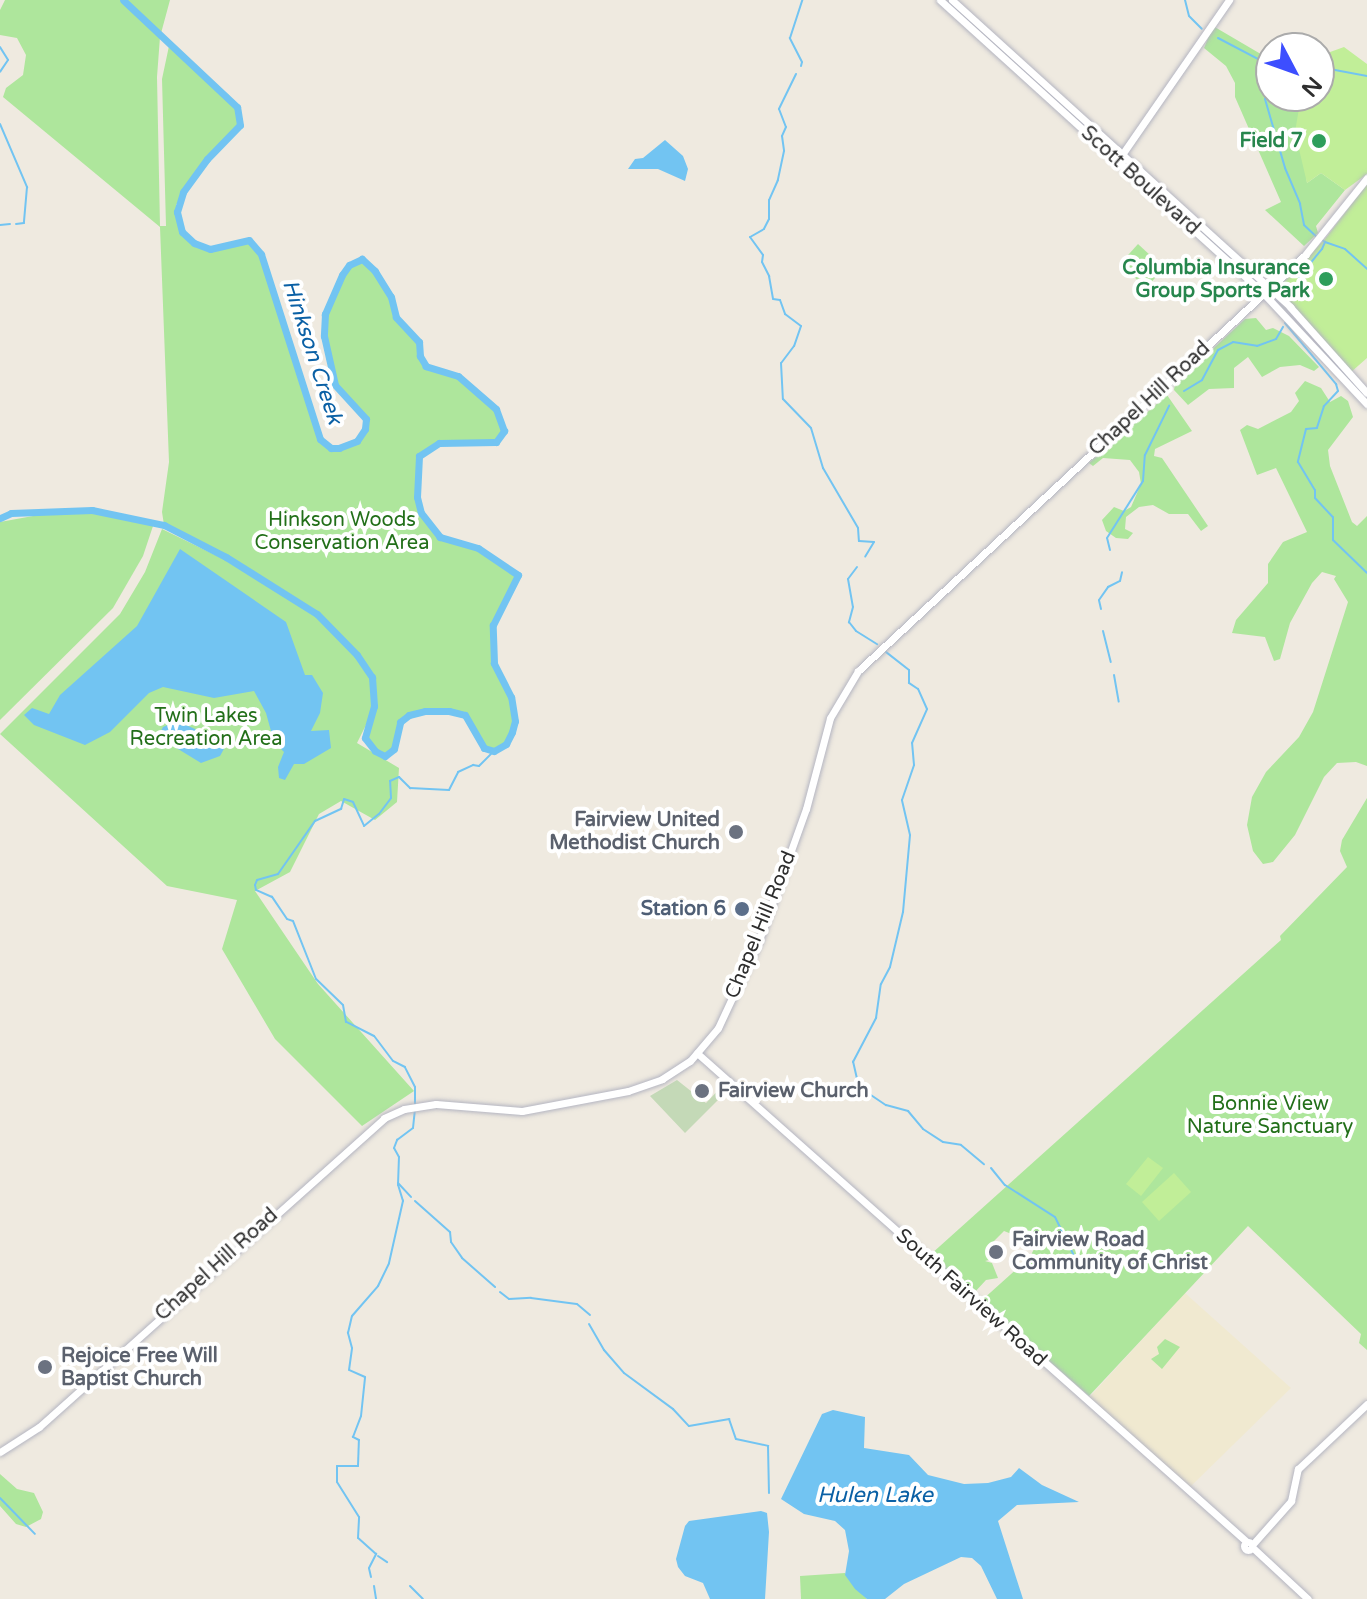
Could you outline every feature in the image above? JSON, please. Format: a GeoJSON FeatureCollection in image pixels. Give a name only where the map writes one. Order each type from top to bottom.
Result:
{"type":"FeatureCollection","features":[{"type":"Feature","properties":{"kind":"street","name":"Scott Boulevard"},"geometry":{"type":"LineString","coordinates":[[940,0],[1266,290],[1367,393]]}},
{"type":"Feature","properties":{"kind":"street","name":"Scott Boulevard"},"geometry":{"type":"LineString","coordinates":[[952,0],[1120,158]]}},
{"type":"Feature","properties":{"kind":"street"},"geometry":{"type":"LineString","coordinates":[[1120,158],[1229,0]]}},
{"type":"Feature","properties":{"kind":"street","name":"Chapel Hill Road"},"geometry":{"type":"LineString","coordinates":[[0,1452],[39,1427],[371,1127],[404,1109],[419,1106],[522,1111],[646,1085],[676,1071],[697,1053],[718,1028],[759,940],[806,809],[830,718],[858,671],[1305,255],[1367,178]]}},
{"type":"Feature","properties":{"kind":"street","name":"Scott Boulevard"},"geometry":{"type":"LineString","coordinates":[[1266,290],[1367,404]]}},
{"type":"Feature","properties":{"kind":"street","name":"South Fairview Road"},"geometry":{"type":"LineString","coordinates":[[697,1053],[1308,1599]]}},
{"type":"Feature","properties":{"kind":"street"},"geometry":{"type":"LineString","coordinates":[[1249,1545],[1291,1501],[1298,1469],[1367,1404]]}},
{"type":"Feature","properties":{"kind":"shaded area"},"geometry":{"type":"Polygon","coordinates":[[[1185,1293],[1291,1388],[1186,1491],[1086,1401],[1185,1293]]]}},
{"type":"Feature","properties":{"kind":"green space"},"geometry":{"type":"Polygon","coordinates":[[[5,0],[170,0],[160,37],[157,77],[160,226],[166,226],[162,79],[169,46],[229,95],[241,118],[240,125],[207,159],[176,205],[182,232],[194,243],[212,249],[249,240],[261,254],[320,439],[331,448],[339,448],[357,441],[365,428],[366,419],[335,385],[324,336],[325,314],[342,275],[349,265],[362,259],[376,271],[388,289],[396,317],[419,342],[420,356],[426,366],[458,376],[480,392],[496,409],[504,431],[496,442],[439,443],[427,449],[419,456],[417,497],[421,513],[440,537],[478,548],[518,575],[493,625],[496,672],[511,697],[515,721],[506,744],[494,751],[484,748],[464,715],[449,711],[425,711],[409,715],[400,722],[394,749],[385,756],[367,744],[369,719],[357,743],[399,768],[397,802],[375,820],[341,801],[319,814],[290,872],[255,891],[318,984],[414,1091],[362,1126],[275,1039],[222,949],[237,900],[167,886],[0,734],[120,614],[145,572],[162,529],[252,573],[164,525],[162,512],[169,462],[160,227],[3,97],[6,88],[23,75],[26,55],[17,38],[0,35],[0,10],[5,0]]]}},
{"type":"Feature","properties":{"kind":"green space"},"geometry":{"type":"Polygon","coordinates":[[[1213,26],[1255,51],[1255,112],[1299,112],[1307,183],[1321,173],[1345,190],[1316,226],[1318,233],[1304,246],[1265,210],[1281,202],[1235,97],[1235,83],[1226,66],[1204,48],[1213,26]]]}},
{"type":"Feature","properties":{"kind":"green space"},"geometry":{"type":"Polygon","coordinates":[[[1344,47],[1367,64],[1367,174],[1345,190],[1321,173],[1307,183],[1295,132],[1298,112],[1335,112],[1335,50],[1344,47]]]}},
{"type":"Feature","properties":{"kind":"green space","name":"Columbia Insurance Group Sports Park"},"geometry":{"type":"Polygon","coordinates":[[[1367,184],[1367,358],[1350,373],[1278,288],[1325,239],[1367,184]]]}},
{"type":"Feature","properties":{"kind":"green space"},"geometry":{"type":"Polygon","coordinates":[[[1138,244],[1164,268],[1146,288],[1120,264],[1138,244]]]}},
{"type":"Feature","properties":{"kind":"green space"},"geometry":{"type":"Polygon","coordinates":[[[1256,318],[1266,330],[1273,328],[1289,336],[1319,367],[1314,371],[1300,365],[1280,367],[1262,377],[1248,357],[1234,368],[1234,388],[1209,389],[1188,405],[1174,390],[1175,384],[1245,319],[1256,318]]]}},
{"type":"Feature","properties":{"kind":"green space"},"geometry":{"type":"Polygon","coordinates":[[[1305,381],[1321,388],[1330,402],[1341,396],[1348,401],[1353,417],[1328,450],[1330,466],[1352,522],[1357,526],[1367,516],[1367,766],[1356,762],[1337,763],[1324,777],[1295,835],[1273,862],[1263,864],[1253,851],[1247,825],[1252,797],[1266,772],[1299,737],[1313,712],[1348,602],[1334,579],[1336,576],[1322,572],[1312,583],[1290,623],[1280,659],[1274,661],[1265,637],[1232,633],[1236,620],[1268,583],[1268,564],[1283,542],[1307,532],[1276,468],[1257,475],[1240,430],[1247,425],[1258,429],[1291,412],[1299,401],[1295,393],[1305,381]]]}},
{"type":"Feature","properties":{"kind":"green space"},"geometry":{"type":"Polygon","coordinates":[[[1167,395],[1192,431],[1155,449],[1154,456],[1162,458],[1208,526],[1201,531],[1188,514],[1169,514],[1153,505],[1139,507],[1126,517],[1125,529],[1133,533],[1128,539],[1116,538],[1106,531],[1102,520],[1114,507],[1124,511],[1131,507],[1141,484],[1139,472],[1130,460],[1103,458],[1093,466],[1089,463],[1167,395]]]}},
{"type":"Feature","properties":{"kind":"green space"},"geometry":{"type":"Polygon","coordinates":[[[98,512],[153,526],[143,556],[113,608],[0,720],[0,522],[44,514],[98,512]]]}},
{"type":"Feature","properties":{"kind":"green space","name":"Bonnie View Nature Sanctuary"},"geometry":{"type":"Polygon","coordinates":[[[1367,798],[1367,1350],[1359,1343],[1361,1334],[1248,1226],[1089,1396],[981,1301],[1030,1257],[1035,1247],[1032,1242],[1004,1231],[989,1246],[989,1260],[985,1261],[992,1263],[998,1278],[986,1280],[974,1293],[930,1255],[1281,940],[1280,936],[1347,867],[1340,851],[1342,840],[1367,798]]]}},
{"type":"Feature","properties":{"kind":"green space"},"geometry":{"type":"Polygon","coordinates":[[[677,1080],[706,1103],[727,1081],[732,1086],[685,1133],[650,1096],[677,1080]]]}},
{"type":"Feature","properties":{"kind":"green space"},"geometry":{"type":"Polygon","coordinates":[[[1148,1157],[1163,1168],[1141,1196],[1126,1184],[1148,1157]]]}},
{"type":"Feature","properties":{"kind":"green space"},"geometry":{"type":"Polygon","coordinates":[[[1174,1173],[1191,1192],[1159,1221],[1142,1202],[1174,1173]]]}},
{"type":"Feature","properties":{"kind":"green space"},"geometry":{"type":"Polygon","coordinates":[[[1165,1339],[1180,1347],[1162,1369],[1151,1359],[1159,1354],[1157,1347],[1165,1339]]]}},
{"type":"Feature","properties":{"kind":"green space"},"geometry":{"type":"Polygon","coordinates":[[[0,1474],[17,1489],[34,1493],[43,1512],[41,1519],[26,1527],[16,1524],[0,1506],[0,1474]]]}},
{"type":"Feature","properties":{"kind":"green space"},"geometry":{"type":"Polygon","coordinates":[[[845,1573],[867,1599],[801,1599],[800,1576],[845,1573]]]}},
{"type":"Feature","properties":{"kind":"water"},"geometry":{"type":"Polygon","coordinates":[[[665,140],[683,156],[688,169],[685,181],[658,169],[628,169],[635,159],[643,158],[665,140]]]}},
{"type":"Feature","properties":{"kind":"water"},"geometry":{"type":"Polygon","coordinates":[[[180,549],[286,622],[305,675],[312,675],[323,693],[320,713],[311,731],[329,730],[331,748],[304,764],[294,764],[285,780],[279,778],[278,767],[284,752],[274,742],[266,713],[254,691],[214,698],[163,687],[149,693],[110,732],[85,745],[34,725],[24,715],[32,708],[49,714],[60,695],[137,626],[180,549]]]}},
{"type":"Feature","properties":{"kind":"water"},"geometry":{"type":"Polygon","coordinates":[[[177,721],[222,741],[225,747],[220,756],[201,763],[165,741],[160,733],[163,727],[177,721]]]}},
{"type":"Feature","properties":{"kind":"water","name":"Hulen Lake"},"geometry":{"type":"Polygon","coordinates":[[[833,1410],[865,1417],[864,1448],[909,1455],[928,1475],[964,1484],[988,1483],[1011,1477],[1019,1468],[1042,1485],[1079,1502],[1017,1505],[998,1521],[1023,1599],[997,1599],[981,1566],[972,1558],[961,1557],[904,1584],[885,1599],[867,1599],[855,1589],[845,1575],[849,1551],[845,1530],[835,1521],[804,1514],[781,1499],[822,1414],[833,1410]]]}},
{"type":"Feature","properties":{"kind":"water"},"geometry":{"type":"Polygon","coordinates":[[[761,1511],[767,1513],[769,1532],[765,1599],[710,1599],[703,1583],[685,1576],[678,1567],[676,1559],[685,1526],[689,1521],[761,1511]]]}},
{"type":"Feature","properties":{"kind":"waterway","name":"Hinkson Creek"},"geometry":{"type":"LineString","coordinates":[[0,518],[11,513],[92,510],[164,525],[226,557],[317,614],[357,655],[372,677],[374,706],[365,738],[375,751],[385,756],[394,749],[400,722],[409,715],[425,711],[465,715],[484,748],[494,751],[506,744],[512,732],[515,721],[511,697],[494,663],[493,625],[518,575],[478,548],[440,537],[421,513],[417,497],[419,456],[439,443],[496,442],[504,431],[496,409],[458,376],[426,366],[420,356],[419,342],[396,317],[391,297],[375,271],[362,259],[349,265],[342,275],[325,314],[324,336],[335,385],[366,419],[365,429],[357,441],[339,448],[331,448],[320,439],[261,254],[249,240],[210,249],[194,243],[182,232],[177,212],[183,192],[207,159],[240,125],[237,107],[123,0]]}},
{"type":"Feature","properties":{"kind":"waterway"},"geometry":{"type":"LineString","coordinates":[[801,66],[790,38],[802,0]]}},
{"type":"Feature","properties":{"kind":"waterway"},"geometry":{"type":"LineString","coordinates":[[1185,0],[1189,16],[1202,29]]}},
{"type":"Feature","properties":{"kind":"waterway"},"geometry":{"type":"LineString","coordinates":[[1218,38],[1255,58]]}},
{"type":"Feature","properties":{"kind":"waterway"},"geometry":{"type":"LineString","coordinates":[[0,47],[8,60],[0,72]]}},
{"type":"Feature","properties":{"kind":"waterway"},"geometry":{"type":"LineString","coordinates":[[1335,70],[1367,76]]}},
{"type":"Feature","properties":{"kind":"waterway"},"geometry":{"type":"LineString","coordinates":[[796,74],[779,109],[786,127],[782,136],[784,151],[778,180],[769,200],[769,219],[764,229],[750,237],[763,255],[762,262],[769,276],[773,299],[780,300],[785,314],[801,326],[794,346],[781,363],[783,399],[811,428],[823,468],[858,528],[859,541],[874,542],[865,557]]}},
{"type":"Feature","properties":{"kind":"waterway"},"geometry":{"type":"LineString","coordinates":[[1269,112],[1285,168],[1300,204],[1304,225],[1316,236]]}},
{"type":"Feature","properties":{"kind":"waterway"},"geometry":{"type":"LineString","coordinates":[[0,124],[27,187],[24,223],[16,224]]}},
{"type":"Feature","properties":{"kind":"waterway"},"geometry":{"type":"LineString","coordinates":[[0,225],[10,224]]}},
{"type":"Feature","properties":{"kind":"waterway"},"geometry":{"type":"LineString","coordinates":[[1294,294],[1300,276],[1322,249],[1325,242],[1322,240]]}},
{"type":"Feature","properties":{"kind":"waterway"},"geometry":{"type":"LineString","coordinates":[[1325,242],[1345,249],[1367,269]]}},
{"type":"Feature","properties":{"kind":"waterway"},"geometry":{"type":"LineString","coordinates":[[1285,323],[1336,384],[1338,391],[1324,406],[1317,428],[1306,429],[1298,462],[1315,490],[1315,498],[1333,517],[1333,540],[1367,573]]}},
{"type":"Feature","properties":{"kind":"waterway"},"geometry":{"type":"LineString","coordinates":[[1184,391],[1202,380],[1218,350],[1233,342],[1257,346],[1276,339],[1283,327]]}},
{"type":"Feature","properties":{"kind":"waterway"},"geometry":{"type":"LineString","coordinates":[[1110,550],[1107,538],[1143,481],[1145,455],[1169,406]]}},
{"type":"Feature","properties":{"kind":"waterway"},"geometry":{"type":"LineString","coordinates":[[857,567],[848,579],[853,607],[849,622],[856,631],[877,644]]}},
{"type":"Feature","properties":{"kind":"waterway"},"geometry":{"type":"LineString","coordinates":[[1101,609],[1099,600],[1108,587],[1120,581],[1122,572]]}},
{"type":"Feature","properties":{"kind":"waterway"},"geometry":{"type":"LineString","coordinates":[[1103,631],[1111,662]]}},
{"type":"Feature","properties":{"kind":"waterway"},"geometry":{"type":"LineString","coordinates":[[858,1083],[853,1062],[876,1018],[881,984],[890,967],[903,912],[910,835],[902,800],[914,765],[912,743],[927,709],[918,689],[909,683],[909,670],[886,652]]}},
{"type":"Feature","properties":{"kind":"waterway"},"geometry":{"type":"LineString","coordinates":[[1114,675],[1119,702]]}},
{"type":"Feature","properties":{"kind":"waterway"},"geometry":{"type":"LineString","coordinates":[[415,1104],[415,1087],[405,1067],[393,1061],[374,1036],[346,1022],[343,1005],[316,979],[293,921],[287,919],[272,897],[256,890],[255,885],[257,880],[278,874],[315,821],[341,809],[344,799],[353,802],[364,826],[379,814],[391,798],[390,781],[399,777],[410,788],[449,790],[458,772],[473,765],[479,766],[494,751]]}},
{"type":"Feature","properties":{"kind":"waterway"},"geometry":{"type":"LineString","coordinates":[[862,1089],[886,1105],[908,1111],[923,1129],[943,1142],[961,1145],[984,1164]]}},
{"type":"Feature","properties":{"kind":"waterway"},"geometry":{"type":"LineString","coordinates":[[371,1577],[369,1568],[376,1554],[358,1538],[359,1517],[337,1482],[337,1466],[358,1466],[359,1440],[353,1437],[361,1416],[365,1377],[349,1370],[352,1348],[348,1333],[352,1316],[378,1286],[389,1263],[403,1201],[398,1185],[399,1157],[394,1148],[397,1140],[413,1128],[415,1110]]}},
{"type":"Feature","properties":{"kind":"waterway"},"geometry":{"type":"LineString","coordinates":[[991,1168],[1005,1185],[1055,1217],[1079,1266]]}},
{"type":"Feature","properties":{"kind":"waterway"},"geometry":{"type":"LineString","coordinates":[[398,1183],[411,1197]]}},
{"type":"Feature","properties":{"kind":"waterway"},"geometry":{"type":"LineString","coordinates":[[415,1201],[450,1232],[451,1242],[462,1258],[495,1287]]}},
{"type":"Feature","properties":{"kind":"waterway"},"geometry":{"type":"LineString","coordinates":[[500,1292],[509,1299],[531,1298],[577,1304],[590,1315]]}},
{"type":"Feature","properties":{"kind":"waterway"},"geometry":{"type":"LineString","coordinates":[[589,1324],[604,1350],[624,1373],[673,1409],[689,1426],[729,1419],[736,1439],[768,1446],[769,1493]]}},
{"type":"Feature","properties":{"kind":"waterway"},"geometry":{"type":"LineString","coordinates":[[0,1498],[35,1534]]}},
{"type":"Feature","properties":{"kind":"waterway"},"geometry":{"type":"LineString","coordinates":[[378,1556],[387,1562]]}},
{"type":"Feature","properties":{"kind":"waterway"},"geometry":{"type":"LineString","coordinates":[[374,1586],[376,1599]]}},
{"type":"Feature","properties":{"kind":"waterway"},"geometry":{"type":"LineString","coordinates":[[410,1586],[423,1599]]}},
{"type":"Feature","properties":{"kind":"place","name":"Field 7"},"geometry":{"type":"Point","coordinates":[1319,141]}},
{"type":"Feature","properties":{"kind":"place","name":"Columbia Insurance Group Sports Park"},"geometry":{"type":"Point","coordinates":[1326,279]}},
{"type":"Feature","properties":{"kind":"place","name":"Fairview United Methodist Church"},"geometry":{"type":"Point","coordinates":[736,832]}},
{"type":"Feature","properties":{"kind":"place","name":"Station 6"},"geometry":{"type":"Point","coordinates":[742,909]}},
{"type":"Feature","properties":{"kind":"place","name":"Fairview Church"},"geometry":{"type":"Point","coordinates":[702,1091]}},
{"type":"Feature","properties":{"kind":"place","name":"Fairview Road Community of Christ"},"geometry":{"type":"Point","coordinates":[996,1252]}},
{"type":"Feature","properties":{"kind":"place","name":"Rejoice Free Will Baptist Church"},"geometry":{"type":"Point","coordinates":[45,1367]}},
{"type":"Feature","properties":{"kind":"park label","name":"Hinkson Woods Conservation Area"},"geometry":{"type":"Point","coordinates":[342,532]}},
{"type":"Feature","properties":{"kind":"park label","name":"Twin Lakes Recreation Area"},"geometry":{"type":"Point","coordinates":[206,728]}}]}
